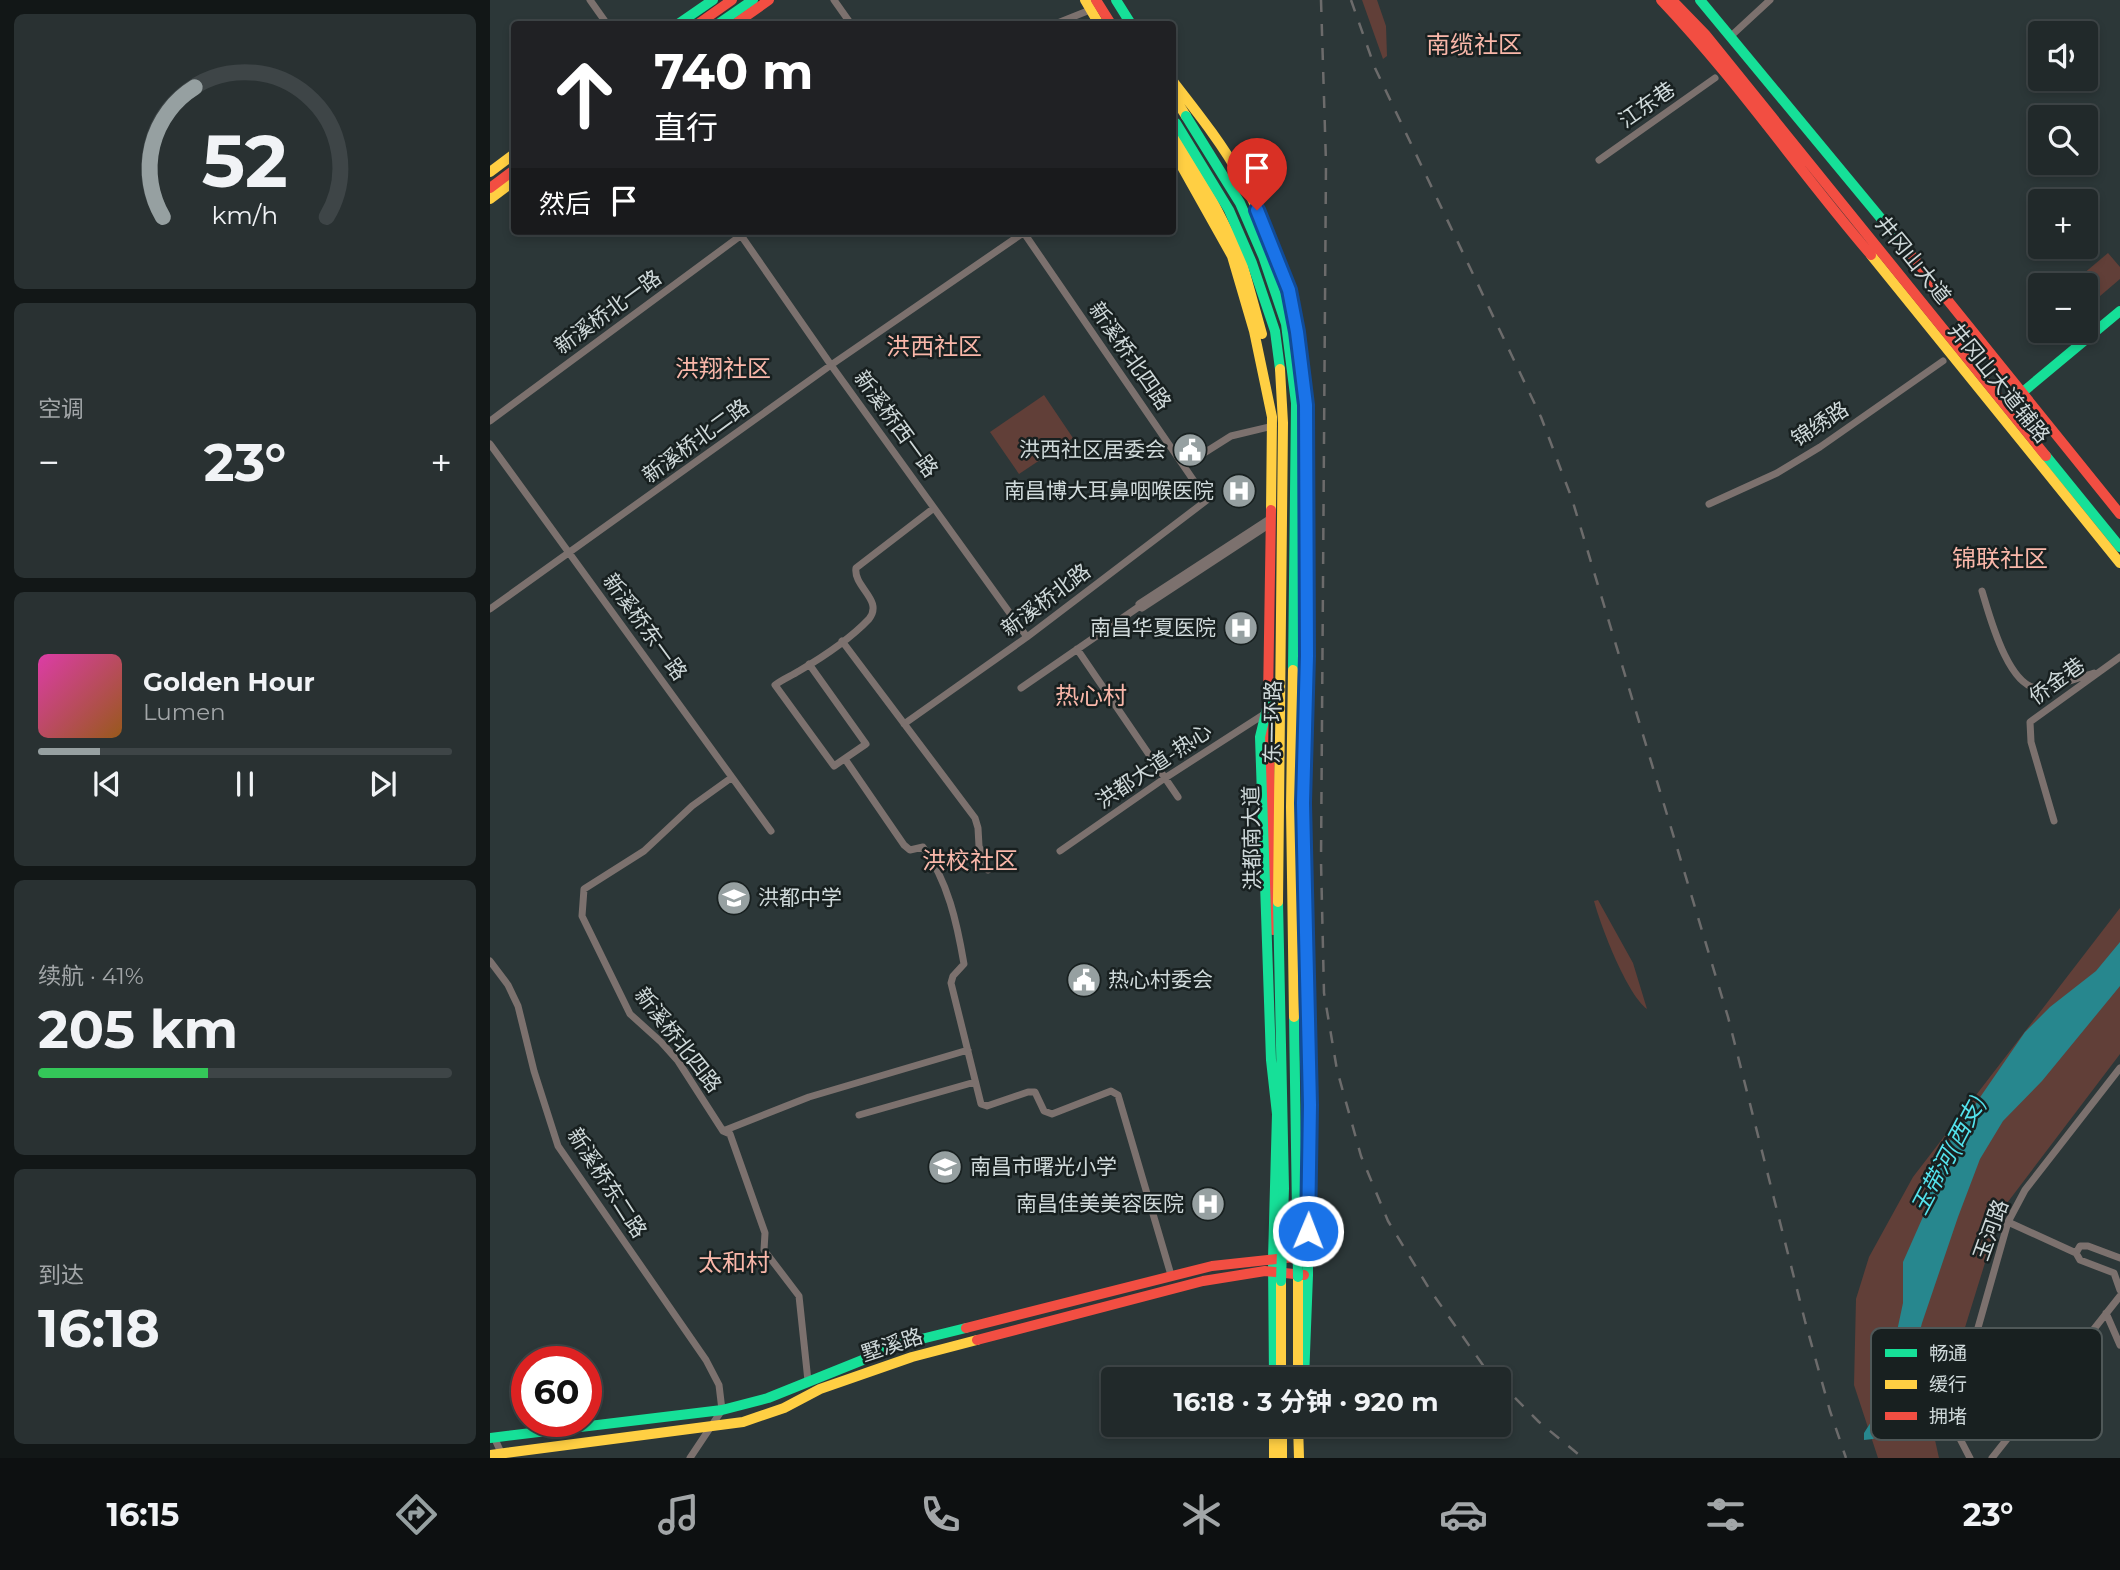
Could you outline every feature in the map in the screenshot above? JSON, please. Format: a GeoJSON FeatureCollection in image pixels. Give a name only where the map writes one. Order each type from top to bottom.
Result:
{"type":"FeatureCollection","features":[{"type":"Feature","properties":{"kind":"main road"},"geometry":{"type":"LineString","coordinates":[[682,21],[713,0]]}},
{"type":"Feature","properties":{"kind":"main road"},"geometry":{"type":"LineString","coordinates":[[692,21],[723,0]]}},
{"type":"Feature","properties":{"kind":"main road"},"geometry":{"type":"LineString","coordinates":[[702,21],[732,0]]}},
{"type":"Feature","properties":{"kind":"main road"},"geometry":{"type":"LineString","coordinates":[[722,21],[753,0]]}},
{"type":"Feature","properties":{"kind":"main road"},"geometry":{"type":"LineString","coordinates":[[730,21],[761,0]]}},
{"type":"Feature","properties":{"kind":"main road"},"geometry":{"type":"LineString","coordinates":[[739,21],[769,0]]}},
{"type":"Feature","properties":{"kind":"main road"},"geometry":{"type":"LineString","coordinates":[[1109,0],[1123,21]]}},
{"type":"Feature","properties":{"kind":"main road"},"geometry":{"type":"LineString","coordinates":[[1115,0],[1129,21]]}},
{"type":"Feature","properties":{"kind":"main road","name":"井冈山大道辅路"},"geometry":{"type":"LineString","coordinates":[[1661,0],[1752,105],[1821,197],[2120,563]]}},
{"type":"Feature","properties":{"kind":"main road","name":"井冈山大道"},"geometry":{"type":"LineString","coordinates":[[1672,0],[1705,34],[2120,538]]}},
{"type":"Feature","properties":{"kind":"main road","name":"井冈山大道"},"geometry":{"type":"LineString","coordinates":[[1684,0],[1711,29],[2120,547]]}},
{"type":"Feature","properties":{"kind":"main road","name":"井冈山大道辅路"},"geometry":{"type":"LineString","coordinates":[[1700,0],[2120,514]]}},
{"type":"Feature","properties":{"kind":"main road"},"geometry":{"type":"LineString","coordinates":[[1090,3],[1098,21]]}},
{"type":"Feature","properties":{"kind":"main road"},"geometry":{"type":"LineString","coordinates":[[1090,3],[1108,21]]}},
{"type":"Feature","properties":{"kind":"main road"},"geometry":{"type":"LineString","coordinates":[[1176,85],[1218,141],[1248,191],[1266,229],[1289,290],[1306,405],[1307,656],[1303,803],[1310,1105],[1304,1367]]}},
{"type":"Feature","properties":{"kind":"main road","name":"东一环路"},"geometry":{"type":"LineString","coordinates":[[1176,100],[1235,194],[1263,256],[1286,324],[1296,403],[1291,807],[1298,1367]]}},
{"type":"Feature","properties":{"kind":"main road"},"geometry":{"type":"LineString","coordinates":[[1176,107],[1263,248],[1294,340],[1306,405]]}},
{"type":"Feature","properties":{"kind":"main road","name":"东一环路"},"geometry":{"type":"LineString","coordinates":[[1176,130],[1229,210],[1252,263],[1275,331],[1281,380],[1283,423],[1277,850],[1284,1188],[1282,1367]]}},
{"type":"Feature","properties":{"kind":"main road"},"geometry":{"type":"LineString","coordinates":[[1176,131],[1240,255],[1270,368],[1272,421]]}},
{"type":"Feature","properties":{"kind":"main road"},"geometry":{"type":"LineString","coordinates":[[490,165],[511,150]]}},
{"type":"Feature","properties":{"kind":"main road"},"geometry":{"type":"LineString","coordinates":[[490,172],[511,156]]}},
{"type":"Feature","properties":{"kind":"main road","name":"洪都南大道"},"geometry":{"type":"LineString","coordinates":[[1176,156],[1232,256],[1254,331],[1272,421],[1269,706],[1278,1085],[1273,1259],[1274,1367]]}},
{"type":"Feature","properties":{"kind":"main road"},"geometry":{"type":"LineString","coordinates":[[490,188],[511,172]]}},
{"type":"Feature","properties":{"kind":"main road"},"geometry":{"type":"LineString","coordinates":[[490,199],[511,183]]}},
{"type":"Feature","properties":{"kind":"main road"},"geometry":{"type":"LineString","coordinates":[[2009,404],[2120,311]]}},
{"type":"Feature","properties":{"kind":"main road"},"geometry":{"type":"LineString","coordinates":[[1269,706],[1260,737],[1271,1060],[1284,1188]]}},
{"type":"Feature","properties":{"kind":"main road","name":"墅溪路"},"geometry":{"type":"LineString","coordinates":[[492,1438],[722,1410],[768,1398],[905,1343],[1212,1266],[1308,1256]]}},
{"type":"Feature","properties":{"kind":"main road","name":"墅溪路"},"geometry":{"type":"LineString","coordinates":[[498,1455],[710,1428],[753,1419],[806,1398],[820,1389],[912,1357],[1203,1282],[1265,1271],[1308,1275]]}},
{"type":"Feature","properties":{"kind":"main road"},"geometry":{"type":"LineString","coordinates":[[1274,1437],[1274,1458]]}},
{"type":"Feature","properties":{"kind":"main road"},"geometry":{"type":"LineString","coordinates":[[1282,1437],[1282,1458]]}},
{"type":"Feature","properties":{"kind":"main road"},"geometry":{"type":"LineString","coordinates":[[1299,1437],[1301,1458]]}},
{"type":"Feature","properties":{"kind":"main road"},"geometry":{"type":"LineString","coordinates":[[1301,1458],[1303,1437]]}},
{"type":"Feature","properties":{"kind":"street"},"geometry":{"type":"LineString","coordinates":[[590,0],[605,21]]}},
{"type":"Feature","properties":{"kind":"street"},"geometry":{"type":"LineString","coordinates":[[834,0],[849,21]]}},
{"type":"Feature","properties":{"kind":"street"},"geometry":{"type":"LineString","coordinates":[[1731,36],[1770,0]]}},
{"type":"Feature","properties":{"kind":"street"},"geometry":{"type":"LineString","coordinates":[[1060,21],[1090,3]]}},
{"type":"Feature","properties":{"kind":"street","name":"江东巷"},"geometry":{"type":"LineString","coordinates":[[1599,160],[1715,78]]}},
{"type":"Feature","properties":{"kind":"street","name":"新溪桥北一路"},"geometry":{"type":"LineString","coordinates":[[490,421],[738,235]]}},
{"type":"Feature","properties":{"kind":"street","name":"新溪桥西一路"},"geometry":{"type":"LineString","coordinates":[[744,235],[831,365],[1027,637]]}},
{"type":"Feature","properties":{"kind":"street","name":"新溪桥北二路"},"geometry":{"type":"LineString","coordinates":[[490,609],[831,365],[1021,235]]}},
{"type":"Feature","properties":{"kind":"street","name":"新溪桥北四路"},"geometry":{"type":"LineString","coordinates":[[1027,235],[1207,500]]}},
{"type":"Feature","properties":{"kind":"street","name":"锦绣路"},"geometry":{"type":"LineString","coordinates":[[1709,504],[1777,473],[1821,447],[1943,361]]}},
{"type":"Feature","properties":{"kind":"street"},"geometry":{"type":"LineString","coordinates":[[1185,465],[1231,436],[1272,421]]}},
{"type":"Feature","properties":{"kind":"street","name":"新溪桥东一路"},"geometry":{"type":"LineString","coordinates":[[490,444],[771,831]]}},
{"type":"Feature","properties":{"kind":"street","name":"新溪桥北路"},"geometry":{"type":"LineString","coordinates":[[904,724],[1027,637],[1207,500]]}},
{"type":"Feature","properties":{"kind":"street"},"geometry":{"type":"LineString","coordinates":[[809,664],[866,744],[834,766],[775,685],[842,641],[872,615],[873,604],[856,575],[858,565],[934,508]]}},
{"type":"Feature","properties":{"kind":"street"},"geometry":{"type":"LineString","coordinates":[[1021,688],[1140,606],[1139,604],[1271,521]]}},
{"type":"Feature","properties":{"kind":"street"},"geometry":{"type":"LineString","coordinates":[[1982,591],[1999,646],[2018,675],[2030,687],[2040,688],[2101,671]]}},
{"type":"Feature","properties":{"kind":"street"},"geometry":{"type":"LineString","coordinates":[[842,641],[975,818],[979,846],[988,870]]}},
{"type":"Feature","properties":{"kind":"street"},"geometry":{"type":"LineString","coordinates":[[1077,649],[1178,797]]}},
{"type":"Feature","properties":{"kind":"street","name":"侨金巷"},"geometry":{"type":"LineString","coordinates":[[2054,821],[2031,742],[2030,722],[2120,657]]}},
{"type":"Feature","properties":{"kind":"street","name":"洪都大道-热心"},"geometry":{"type":"LineString","coordinates":[[1060,851],[1269,706]]}},
{"type":"Feature","properties":{"kind":"street"},"geometry":{"type":"LineString","coordinates":[[845,759],[904,845],[910,850],[923,847],[942,880],[951,905],[964,964],[953,976],[951,983],[979,1101],[984,1106],[1035,1092],[1044,1111],[1052,1114],[1111,1091],[1118,1095],[1171,1275]]}},
{"type":"Feature","properties":{"kind":"street","name":"新溪桥北四路"},"geometry":{"type":"LineString","coordinates":[[731,778],[692,806],[644,851],[584,889],[581,900],[582,916],[630,1013],[678,1061],[723,1131],[730,1134],[765,1233],[764,1250],[799,1296],[808,1381]]}},
{"type":"Feature","properties":{"kind":"street","name":"新溪桥东二路"},"geometry":{"type":"LineString","coordinates":[[490,961],[508,985],[519,1006],[534,1071],[558,1146],[706,1360],[719,1385],[722,1410]]}},
{"type":"Feature","properties":{"kind":"street"},"geometry":{"type":"LineString","coordinates":[[723,1131],[809,1097],[968,1050]]}},
{"type":"Feature","properties":{"kind":"street","name":"玉河路"},"geometry":{"type":"LineString","coordinates":[[1978,1328],[2008,1222],[2025,1190],[2120,1068]]}},
{"type":"Feature","properties":{"kind":"street"},"geometry":{"type":"LineString","coordinates":[[859,1115],[975,1082]]}},
{"type":"Feature","properties":{"kind":"street"},"geometry":{"type":"LineString","coordinates":[[2008,1222],[2076,1253],[2080,1260],[2114,1273],[2120,1290]]}},
{"type":"Feature","properties":{"kind":"street"},"geometry":{"type":"LineString","coordinates":[[2076,1253],[2080,1246],[2088,1245],[2120,1258]]}},
{"type":"Feature","properties":{"kind":"street"},"geometry":{"type":"LineString","coordinates":[[2094,1328],[2120,1296]]}},
{"type":"Feature","properties":{"kind":"street"},"geometry":{"type":"LineString","coordinates":[[2106,1313],[2120,1345]]}},
{"type":"Feature","properties":{"kind":"street"},"geometry":{"type":"LineString","coordinates":[[690,1458],[722,1410]]}},
{"type":"Feature","properties":{"kind":"street"},"geometry":{"type":"LineString","coordinates":[[492,1438],[498,1455]]}},
{"type":"Feature","properties":{"kind":"street","name":"玉河路"},"geometry":{"type":"LineString","coordinates":[[1961,1440],[1970,1458]]}},
{"type":"Feature","properties":{"kind":"street"},"geometry":{"type":"LineString","coordinates":[[1992,1458],[2006,1440]]}},
{"type":"Feature","properties":{"kind":"shaded area"},"geometry":{"type":"Polygon","coordinates":[[[1362,0],[1377,0],[1386,26],[1387,56],[1383,59],[1362,0]]]}},
{"type":"Feature","properties":{"kind":"shaded area"},"geometry":{"type":"Polygon","coordinates":[[[2108,253],[2120,267],[2120,279],[2098,298],[2098,273],[2084,273],[2108,253]]]}},
{"type":"Feature","properties":{"kind":"shaded area"},"geometry":{"type":"Polygon","coordinates":[[[1044,395],[1073,438],[1019,474],[990,432],[1044,395]]]}},
{"type":"Feature","properties":{"kind":"shaded area"},"geometry":{"type":"Polygon","coordinates":[[[1598,900],[1633,963],[1647,1009],[1631,989],[1616,959],[1594,901],[1598,900]]]}},
{"type":"Feature","properties":{"kind":"shaded area"},"geometry":{"type":"Polygon","coordinates":[[[2120,908],[2120,1054],[2001,1211],[1965,1328],[1871,1328],[1871,1437],[1854,1385],[1856,1299],[1869,1257],[1913,1177],[2120,908]]]}},
{"type":"Feature","properties":{"kind":"shaded area"},"geometry":{"type":"Polygon","coordinates":[[[1872,1440],[1935,1440],[1939,1458],[1878,1458],[1872,1440]]]}},
{"type":"Feature","properties":{"kind":"water","name":"玉带河(西支)"},"geometry":{"type":"Polygon","coordinates":[[[2120,942],[2120,986],[2042,1081],[2003,1121],[1980,1159],[1921,1328],[1898,1328],[1903,1303],[1903,1262],[1926,1210],[1930,1170],[2025,1032],[2050,1007],[2096,971],[2120,942]]]}},
{"type":"Feature","properties":{"kind":"water"},"geometry":{"type":"Polygon","coordinates":[[[1871,1422],[1871,1439],[1864,1440],[1864,1433],[1871,1422]]]}},
{"type":"Feature","properties":{"kind":"railway"},"geometry":{"type":"LineString","coordinates":[[1321,0],[1326,163],[1321,861],[1324,993],[1337,1070],[1361,1156],[1388,1221],[1430,1290],[1484,1367]]}},
{"type":"Feature","properties":{"kind":"railway"},"geometry":{"type":"LineString","coordinates":[[1351,0],[1375,68],[1541,417],[1572,499],[1728,1017],[1805,1321],[1846,1458]]}},
{"type":"Feature","properties":{"kind":"railway"},"geometry":{"type":"LineString","coordinates":[[1511,1394],[1539,1422],[1583,1458]]}},
{"type":"Feature","properties":{"kind":"traffic: fast"},"geometry":{"type":"LineString","coordinates":[[682,21],[713,0]]}},
{"type":"Feature","properties":{"kind":"traffic: fast"},"geometry":{"type":"LineString","coordinates":[[722,21],[753,0]]}},
{"type":"Feature","properties":{"kind":"traffic: fast"},"geometry":{"type":"LineString","coordinates":[[1116,0],[1129,21]]}},
{"type":"Feature","properties":{"kind":"traffic: fast"},"geometry":{"type":"LineString","coordinates":[[1700,0],[1912,256]]}},
{"type":"Feature","properties":{"kind":"traffic: fast"},"geometry":{"type":"LineString","coordinates":[[1186,116],[1240,203],[1263,256],[1286,324],[1296,403],[1293,670]]}},
{"type":"Feature","properties":{"kind":"traffic: fast"},"geometry":{"type":"LineString","coordinates":[[1176,123],[1229,210],[1252,263],[1275,331],[1280,369]]}},
{"type":"Feature","properties":{"kind":"traffic: fast"},"geometry":{"type":"LineString","coordinates":[[2006,406],[2120,311]]}},
{"type":"Feature","properties":{"kind":"traffic: fast"},"geometry":{"type":"LineString","coordinates":[[1291,332],[1306,405],[1305,736]]}},
{"type":"Feature","properties":{"kind":"traffic: fast"},"geometry":{"type":"LineString","coordinates":[[2046,456],[2120,547]]}},
{"type":"Feature","properties":{"kind":"traffic: fast"},"geometry":{"type":"LineString","coordinates":[[1269,700],[1260,737],[1271,1060],[1278,1123]]}},
{"type":"Feature","properties":{"kind":"traffic: fast"},"geometry":{"type":"LineString","coordinates":[[1278,902],[1284,1188],[1281,1281]]}},
{"type":"Feature","properties":{"kind":"traffic: fast"},"geometry":{"type":"LineString","coordinates":[[1294,1017],[1298,1277]]}},
{"type":"Feature","properties":{"kind":"traffic: fast"},"geometry":{"type":"LineString","coordinates":[[1304,1367],[1308,1275],[1308,1040]]}},
{"type":"Feature","properties":{"kind":"traffic: fast"},"geometry":{"type":"LineString","coordinates":[[1274,1367],[1273,1259],[1277,1114]]}},
{"type":"Feature","properties":{"kind":"traffic: fast"},"geometry":{"type":"LineString","coordinates":[[490,1438],[722,1410],[768,1398],[905,1343],[966,1328]]}},
{"type":"Feature","properties":{"kind":"traffic: slow"},"geometry":{"type":"LineString","coordinates":[[1085,0],[1097,21]]}},
{"type":"Feature","properties":{"kind":"traffic: slow"},"geometry":{"type":"LineString","coordinates":[[1176,85],[1216,139],[1248,190],[1289,290]]}},
{"type":"Feature","properties":{"kind":"traffic: slow"},"geometry":{"type":"LineString","coordinates":[[1176,100],[1186,116]]}},
{"type":"Feature","properties":{"kind":"traffic: slow"},"geometry":{"type":"LineString","coordinates":[[1176,141],[1212,200],[1240,255],[1262,334]]}},
{"type":"Feature","properties":{"kind":"traffic: slow"},"geometry":{"type":"LineString","coordinates":[[490,172],[511,156]]}},
{"type":"Feature","properties":{"kind":"traffic: slow"},"geometry":{"type":"LineString","coordinates":[[1176,156],[1232,256],[1254,331],[1272,417],[1271,510]]}},
{"type":"Feature","properties":{"kind":"traffic: slow"},"geometry":{"type":"LineString","coordinates":[[490,199],[511,183]]}},
{"type":"Feature","properties":{"kind":"traffic: slow"},"geometry":{"type":"LineString","coordinates":[[1871,255],[2120,563]]}},
{"type":"Feature","properties":{"kind":"traffic: slow"},"geometry":{"type":"LineString","coordinates":[[1278,902],[1283,423],[1280,369]]}},
{"type":"Feature","properties":{"kind":"traffic: slow"},"geometry":{"type":"LineString","coordinates":[[1293,670],[1291,807],[1294,1017]]}},
{"type":"Feature","properties":{"kind":"traffic: slow"},"geometry":{"type":"LineString","coordinates":[[1298,1277],[1298,1367]]}},
{"type":"Feature","properties":{"kind":"traffic: slow"},"geometry":{"type":"LineString","coordinates":[[1281,1281],[1281,1367]]}},
{"type":"Feature","properties":{"kind":"traffic: slow"},"geometry":{"type":"LineString","coordinates":[[490,1455],[743,1422],[784,1408],[820,1389],[912,1357],[977,1340]]}},
{"type":"Feature","properties":{"kind":"traffic: slow"},"geometry":{"type":"LineString","coordinates":[[1274,1437],[1274,1458]]}},
{"type":"Feature","properties":{"kind":"traffic: slow"},"geometry":{"type":"LineString","coordinates":[[1282,1437],[1282,1458]]}},
{"type":"Feature","properties":{"kind":"traffic: slow"},"geometry":{"type":"LineString","coordinates":[[1298,1437],[1299,1458]]}},
{"type":"Feature","properties":{"kind":"traffic: jam"},"geometry":{"type":"LineString","coordinates":[[702,21],[732,0]]}},
{"type":"Feature","properties":{"kind":"traffic: jam"},"geometry":{"type":"LineString","coordinates":[[739,21],[769,0]]}},
{"type":"Feature","properties":{"kind":"traffic: jam"},"geometry":{"type":"LineString","coordinates":[[1096,0],[1109,21]]}},
{"type":"Feature","properties":{"kind":"traffic: jam"},"geometry":{"type":"LineString","coordinates":[[1661,0],[1716,62],[1871,255]]}},
{"type":"Feature","properties":{"kind":"traffic: jam"},"geometry":{"type":"LineString","coordinates":[[1672,0],[1705,34],[2046,456]]}},
{"type":"Feature","properties":{"kind":"traffic: jam"},"geometry":{"type":"LineString","coordinates":[[490,188],[511,172]]}},
{"type":"Feature","properties":{"kind":"traffic: jam"},"geometry":{"type":"LineString","coordinates":[[1912,256],[2120,514]]}},
{"type":"Feature","properties":{"kind":"traffic: jam"},"geometry":{"type":"LineString","coordinates":[[1289,290],[1298,340]]}},
{"type":"Feature","properties":{"kind":"traffic: jam"},"geometry":{"type":"LineString","coordinates":[[1271,510],[1268,699],[1273,930]]}},
{"type":"Feature","properties":{"kind":"traffic: jam"},"geometry":{"type":"LineString","coordinates":[[1305,736],[1303,803],[1308,1040]]}},
{"type":"Feature","properties":{"kind":"traffic: jam"},"geometry":{"type":"LineString","coordinates":[[966,1328],[1212,1266],[1304,1256]]}},
{"type":"Feature","properties":{"kind":"traffic: jam"},"geometry":{"type":"LineString","coordinates":[[977,1340],[1203,1281],[1265,1271],[1304,1275]]}},
{"type":"Feature","properties":{"kind":"place","name":"洪西社区居委会"},"geometry":{"type":"Point","coordinates":[1190,450]}},
{"type":"Feature","properties":{"kind":"place","name":"南昌博大耳鼻咽喉医院"},"geometry":{"type":"Point","coordinates":[1239,491]}},
{"type":"Feature","properties":{"kind":"place","name":"南昌华夏医院"},"geometry":{"type":"Point","coordinates":[1241,628]}},
{"type":"Feature","properties":{"kind":"place","name":"洪都中学"},"geometry":{"type":"Point","coordinates":[734,898]}},
{"type":"Feature","properties":{"kind":"place","name":"热心村委会"},"geometry":{"type":"Point","coordinates":[1084,980]}},
{"type":"Feature","properties":{"kind":"place","name":"南昌市曙光小学"},"geometry":{"type":"Point","coordinates":[945,1167]}},
{"type":"Feature","properties":{"kind":"place","name":"南昌佳美美容医院"},"geometry":{"type":"Point","coordinates":[1208,1204]}},
{"type":"Feature","properties":{"kind":"district","name":"南缆社区"},"geometry":{"type":"Point","coordinates":[1474,45]}},
{"type":"Feature","properties":{"kind":"district","name":"洪西社区"},"geometry":{"type":"Point","coordinates":[934,347]}},
{"type":"Feature","properties":{"kind":"district","name":"洪翔社区"},"geometry":{"type":"Point","coordinates":[723,369]}},
{"type":"Feature","properties":{"kind":"district","name":"锦联社区"},"geometry":{"type":"Point","coordinates":[2000,559]}},
{"type":"Feature","properties":{"kind":"district","name":"热心村"},"geometry":{"type":"Point","coordinates":[1091,696]}},
{"type":"Feature","properties":{"kind":"district","name":"洪校社区"},"geometry":{"type":"Point","coordinates":[970,861]}},
{"type":"Feature","properties":{"kind":"district","name":"太和村"},"geometry":{"type":"Point","coordinates":[734,1263]}},
{"type":"Feature","properties":{"kind":"route"},"geometry":{"type":"LineString","coordinates":[[1257,210],[1289,290],[1306,405],[1307,656],[1303,803],[1310,1105],[1308,1231]]}}]}
